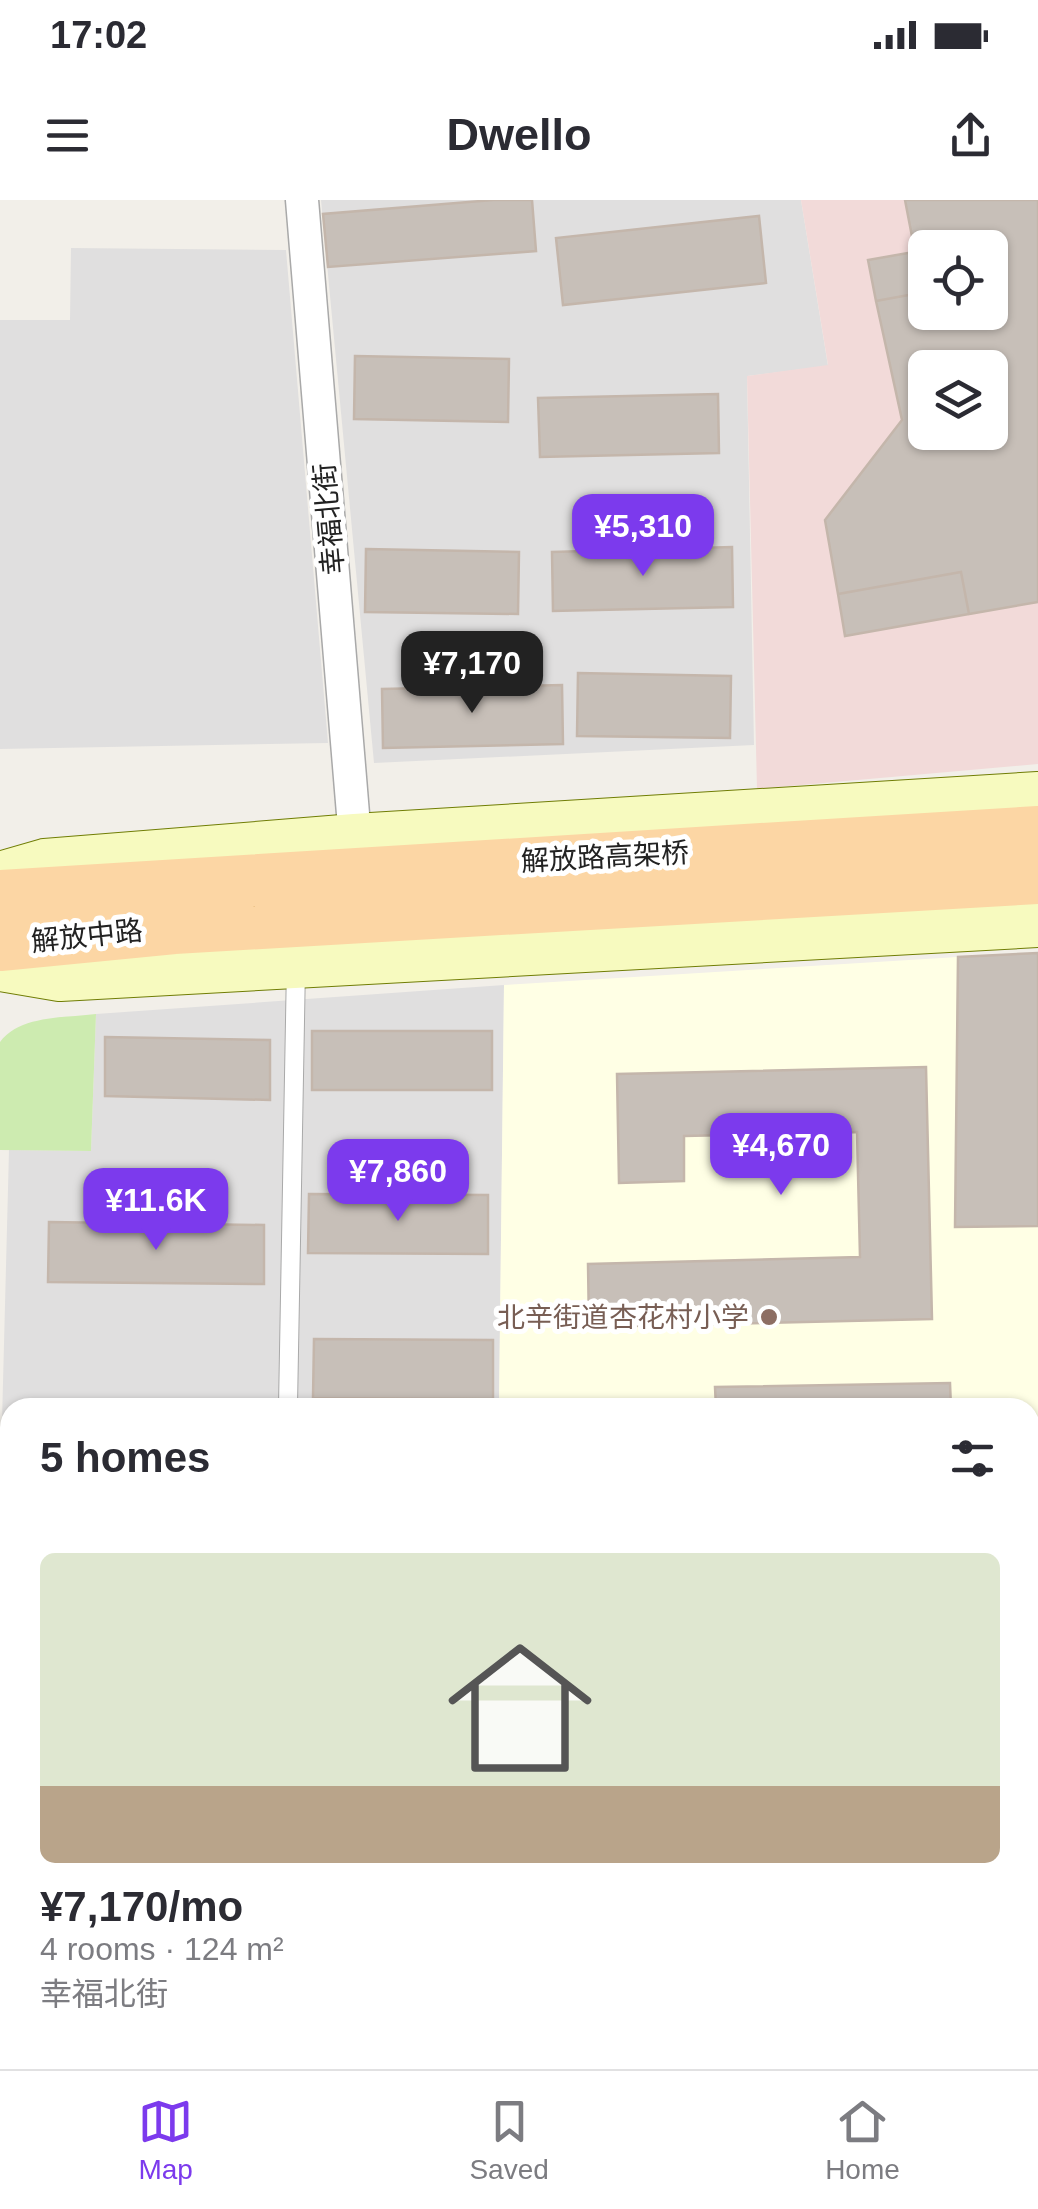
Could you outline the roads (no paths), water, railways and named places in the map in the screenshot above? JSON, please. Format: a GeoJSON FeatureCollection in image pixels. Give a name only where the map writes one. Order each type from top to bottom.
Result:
{"type":"FeatureCollection","features":[{"type":"Feature","properties":{"kind":"main road","name":"解放路高架桥"},"geometry":{"type":"LineString","coordinates":[[173,906],[1038,832]]}},
{"type":"Feature","properties":{"kind":"main road","name":"解放路高架桥"},"geometry":{"type":"LineString","coordinates":[[173,906],[1038,878]]}},
{"type":"Feature","properties":{"kind":"main road","name":"解放中路"},"geometry":{"type":"LineString","coordinates":[[0,896],[173,906]]}},
{"type":"Feature","properties":{"kind":"main road","name":"解放中路"},"geometry":{"type":"LineString","coordinates":[[0,945],[173,906]]}},
{"type":"Feature","properties":{"kind":"street","name":"幸福北街"},"geometry":{"type":"LineString","coordinates":[[302,200],[356,838]]}},
{"type":"Feature","properties":{"kind":"street"},"geometry":{"type":"LineString","coordinates":[[0,876],[46,863],[356,838],[1038,796]]}},
{"type":"Feature","properties":{"kind":"street"},"geometry":{"type":"LineString","coordinates":[[0,967],[60,977],[1038,923]]}},
{"type":"Feature","properties":{"kind":"lane"},"geometry":{"type":"LineString","coordinates":[[288,1398],[296,966]]}},
{"type":"Feature","properties":{"kind":"place","name":"北辛街道杏花村小学"},"geometry":{"type":"Point","coordinates":[769,1317]}}]}
